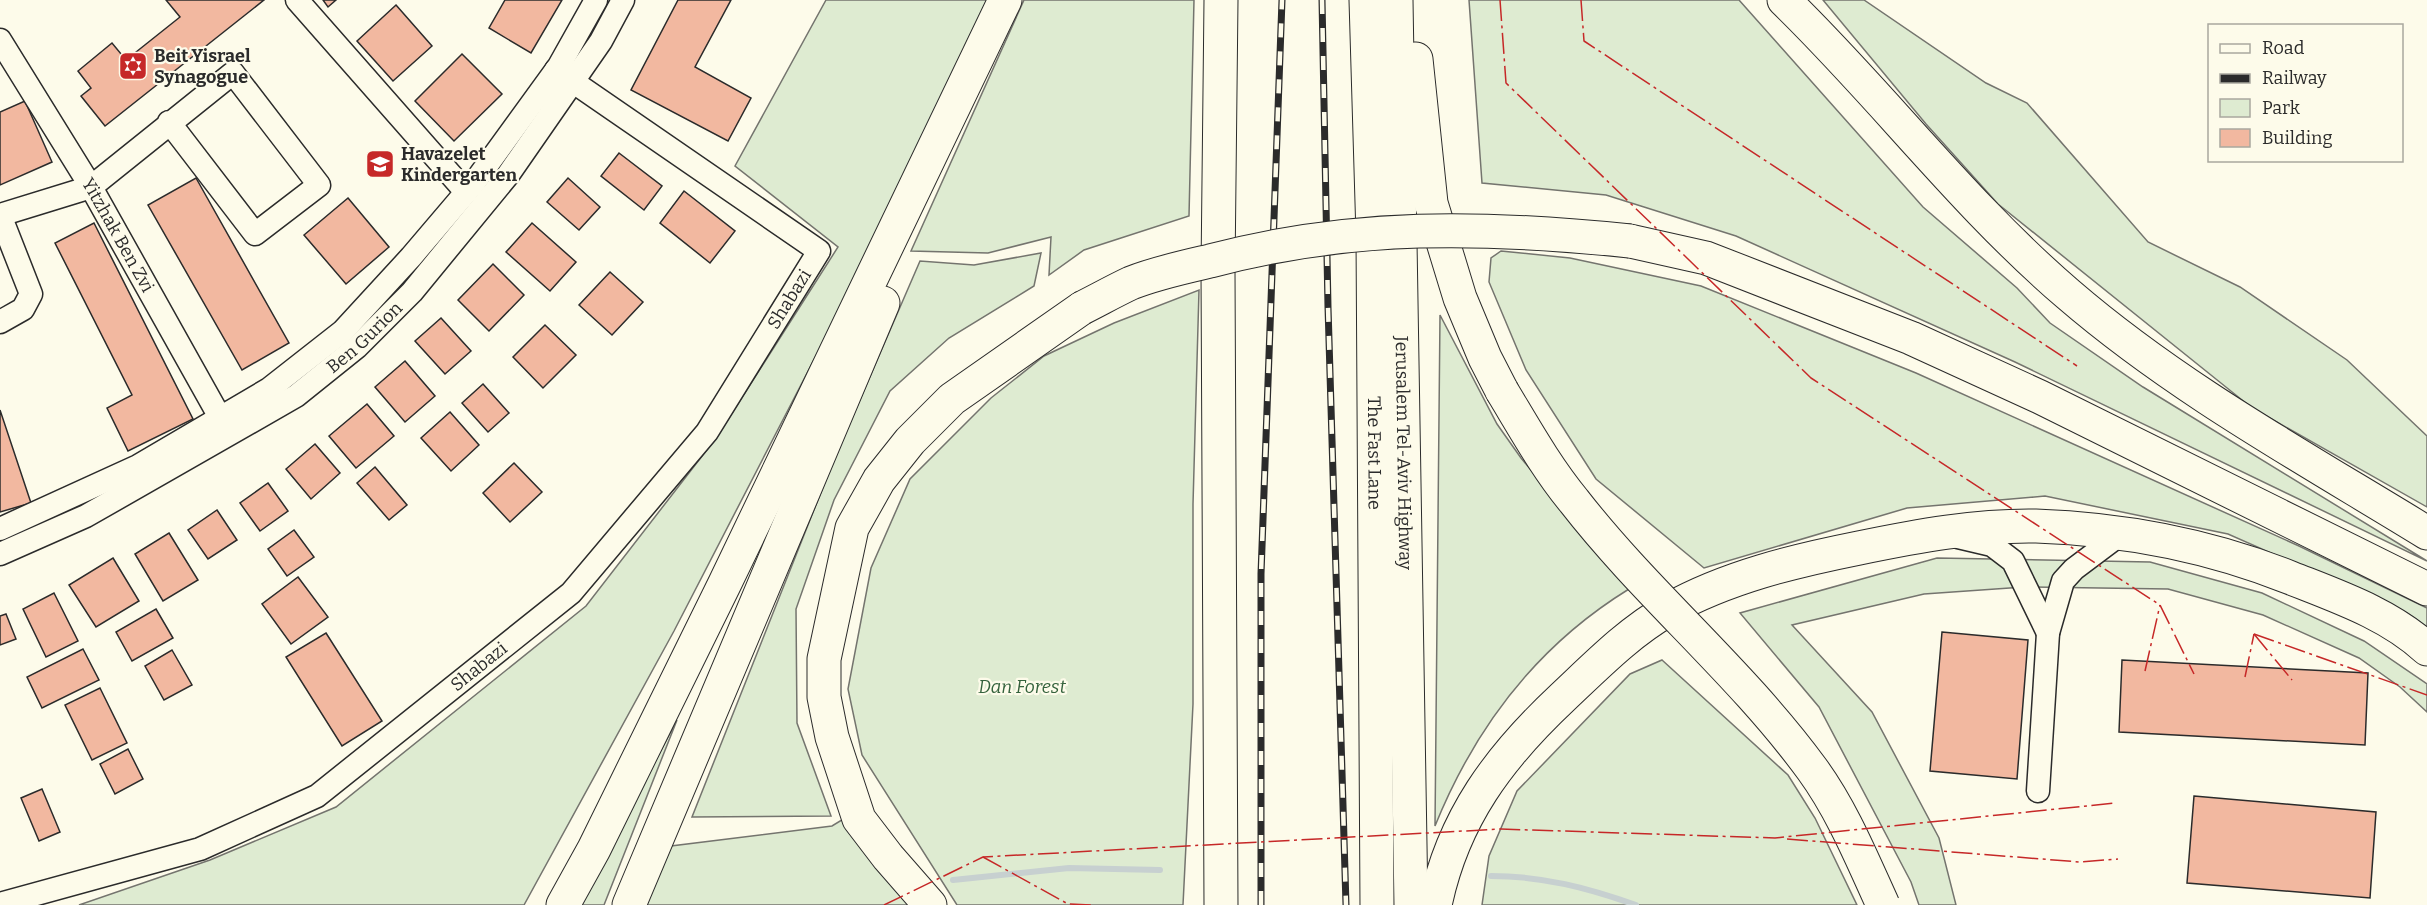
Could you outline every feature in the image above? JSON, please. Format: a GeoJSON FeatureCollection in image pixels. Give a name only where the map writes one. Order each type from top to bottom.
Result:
{"type":"FeatureCollection","features":[{"type":"Feature","properties":{"kind":"highway"},"geometry":{"type":"LineString","coordinates":[[563,905],[594,849],[725,584],[1005,0]]}},
{"type":"Feature","properties":{"kind":"highway"},"geometry":{"type":"LineString","coordinates":[[629,905],[1011,0]]}},
{"type":"Feature","properties":{"kind":"highway"},"geometry":{"type":"LineString","coordinates":[[1221,0],[1218,271],[1221,905]]}},
{"type":"Feature","properties":{"kind":"highway","name":"The Fast Lane"},"geometry":{"type":"LineString","coordinates":[[1366,0],[1373,236],[1377,905]]}},
{"type":"Feature","properties":{"kind":"highway","name":"Jerusalem Tel-Aviv Highway"},"geometry":{"type":"LineString","coordinates":[[1396,0],[1411,905]]}},
{"type":"Feature","properties":{"kind":"highway"},"geometry":{"type":"LineString","coordinates":[[1409,0],[1431,203],[1460,298],[1485,358],[1502,391],[1546,463],[1573,501],[1623,559],[1772,718],[1813,770],[1841,818],[1883,905]]}},
{"type":"Feature","properties":{"kind":"highway"},"geometry":{"type":"LineString","coordinates":[[1784,0],[1956,188],[2069,296],[2213,401],[2427,533]]}},
{"type":"Feature","properties":{"kind":"highway"},"geometry":{"type":"LineString","coordinates":[[930,905],[888,857],[859,819],[832,737],[824,697],[824,659],[852,528],[879,480],[910,441],[952,399],[1082,308],[1132,283],[1234,254],[1343,235],[1462,228],[1531,231],[1630,241],[1706,258],[1911,338],[2040,397],[2427,589]]}},
{"type":"Feature","properties":{"kind":"highway"},"geometry":{"type":"LineString","coordinates":[[1435,905],[1443,867],[1461,824],[1491,774],[1540,718],[1643,626],[1711,589],[1806,558],[1915,536],[1942,533],[2035,526],[2122,533],[2254,563],[2356,603],[2392,623],[2427,649]]}},
{"type":"Feature","properties":{"kind":"highway"},"geometry":{"type":"LineString","coordinates":[[543,905],[622,759],[725,584]]}},
{"type":"Feature","properties":{"kind":"street"},"geometry":{"type":"LineString","coordinates":[[297,0],[466,192]]}},
{"type":"Feature","properties":{"kind":"street","name":"Ben Gurion"},"geometry":{"type":"LineString","coordinates":[[0,529],[296,396],[357,347],[412,292],[508,175],[565,76],[596,0]]}},
{"type":"Feature","properties":{"kind":"street","name":"Ben Gurion"},"geometry":{"type":"LineString","coordinates":[[0,554],[86,516],[225,426],[268,389],[343,331],[411,257],[565,76],[601,41],[623,0]]}},
{"type":"Feature","properties":{"kind":"street","name":"Yitzhak Ben Zvi"},"geometry":{"type":"LineString","coordinates":[[0,40],[91,187],[225,426]]}},
{"type":"Feature","properties":{"kind":"street"},"geometry":{"type":"LineString","coordinates":[[0,322],[23,309],[31,294],[0,215],[91,187],[169,122],[233,73],[319,185],[255,234],[169,122]]}},
{"type":"Feature","properties":{"kind":"street","name":"Shabazi"},"geometry":{"type":"LineString","coordinates":[[0,904],[200,849],[317,796],[562,600],[707,432],[819,251],[565,76]]}},
{"type":"Feature","properties":{"kind":"street"},"geometry":{"type":"LineString","coordinates":[[1942,533],[1992,545],[2013,561],[2048,633]]}},
{"type":"Feature","properties":{"kind":"street"},"geometry":{"type":"LineString","coordinates":[[2038,791],[2048,633],[2063,581],[2074,569],[2122,533]]}},
{"type":"Feature","properties":{"kind":"green space"},"geometry":{"type":"Polygon","coordinates":[[[826,0],[989,0],[835,319],[674,631],[524,905],[79,905],[210,860],[336,807],[586,606],[716,438],[838,247],[735,166],[826,0]]]}},
{"type":"Feature","properties":{"kind":"green space"},"geometry":{"type":"Polygon","coordinates":[[[1024,0],[1194,0],[1189,216],[1084,250],[1049,275],[1051,237],[988,253],[911,251],[1024,0]]]}},
{"type":"Feature","properties":{"kind":"green space"},"geometry":{"type":"Polygon","coordinates":[[[1469,0],[1739,0],[1923,207],[2017,288],[2050,323],[2143,387],[2427,561],[2015,362],[1736,236],[1606,195],[1482,183],[1469,0]]]}},
{"type":"Feature","properties":{"kind":"green space"},"geometry":{"type":"Polygon","coordinates":[[[1823,0],[1864,0],[1986,83],[2027,103],[2148,242],[2240,287],[2347,360],[2427,436],[2427,507],[2252,408],[1998,204],[1926,124],[1823,0]]]}},
{"type":"Feature","properties":{"kind":"green space"},"geometry":{"type":"Polygon","coordinates":[[[1501,251],[1570,258],[1701,286],[1916,373],[2299,546],[2427,608],[2427,627],[2407,613],[2228,534],[2045,496],[1907,508],[1704,568],[1596,479],[1526,370],[1489,282],[1491,258],[1501,251]]]}},
{"type":"Feature","properties":{"kind":"green space"},"geometry":{"type":"Polygon","coordinates":[[[1041,253],[1034,286],[949,338],[890,391],[834,500],[796,609],[797,723],[831,816],[692,817],[833,462],[920,261],[974,265],[1041,253]]]}},
{"type":"Feature","properties":{"kind":"green space","name":"Dan Forest"},"geometry":{"type":"Polygon","coordinates":[[[1199,290],[1193,504],[1193,704],[1183,905],[957,905],[862,755],[848,689],[871,568],[910,479],[991,398],[1044,356],[1114,323],[1199,290]]]}},
{"type":"Feature","properties":{"kind":"green space"},"geometry":{"type":"Polygon","coordinates":[[[1440,315],[1497,424],[1521,458],[1629,589],[1596,611],[1566,636],[1538,662],[1513,691],[1469,755],[1435,826],[1440,315]]]}},
{"type":"Feature","properties":{"kind":"green space"},"geometry":{"type":"Polygon","coordinates":[[[1937,558],[2150,562],[2262,593],[2364,641],[2427,684],[2427,712],[2400,687],[2359,658],[2263,615],[2168,589],[2024,587],[1924,594],[1792,625],[1872,712],[1939,838],[1956,905],[1919,905],[1911,882],[1819,707],[1740,613],[1937,558]]]}},
{"type":"Feature","properties":{"kind":"green space"},"geometry":{"type":"Polygon","coordinates":[[[1662,660],[1788,775],[1815,818],[1857,905],[1482,905],[1489,856],[1517,791],[1630,674],[1662,660]]]}},
{"type":"Feature","properties":{"kind":"green space"},"geometry":{"type":"Polygon","coordinates":[[[677,720],[604,905],[579,905],[677,720]]]}},
{"type":"Feature","properties":{"kind":"green space"},"geometry":{"type":"Polygon","coordinates":[[[845,818],[914,905],[646,905],[671,846],[832,826],[845,818]]]}},
{"type":"Feature","properties":{"kind":"building","name":"Beit Yisrael Synagogue"},"geometry":{"type":"Polygon","coordinates":[[[166,0],[264,0],[105,126],[81,96],[91,88],[78,71],[112,43],[126,60],[180,17],[166,0]]]}},
{"type":"Feature","properties":{"kind":"building"},"geometry":{"type":"Polygon","coordinates":[[[323,0],[336,0],[328,7],[323,0]]]}},
{"type":"Feature","properties":{"kind":"building"},"geometry":{"type":"Polygon","coordinates":[[[505,0],[562,0],[531,53],[489,28],[505,0]]]}},
{"type":"Feature","properties":{"kind":"building"},"geometry":{"type":"Polygon","coordinates":[[[678,0],[731,0],[695,67],[751,98],[728,141],[631,90],[678,0]]]}},
{"type":"Feature","properties":{"kind":"building"},"geometry":{"type":"Polygon","coordinates":[[[396,5],[432,46],[393,81],[357,41],[396,5]]]}},
{"type":"Feature","properties":{"kind":"building"},"geometry":{"type":"Polygon","coordinates":[[[462,54],[502,94],[454,141],[415,101],[462,54]]]}},
{"type":"Feature","properties":{"kind":"building"},"geometry":{"type":"Polygon","coordinates":[[[25,101],[52,162],[0,185],[0,112],[25,101]]]}},
{"type":"Feature","properties":{"kind":"building"},"geometry":{"type":"Polygon","coordinates":[[[619,153],[662,186],[644,210],[601,176],[619,153]]]}},
{"type":"Feature","properties":{"kind":"building"},"geometry":{"type":"Polygon","coordinates":[[[196,178],[289,343],[242,370],[148,205],[196,178]]]}},
{"type":"Feature","properties":{"kind":"building"},"geometry":{"type":"Polygon","coordinates":[[[568,178],[600,207],[579,230],[547,202],[568,178]]]}},
{"type":"Feature","properties":{"kind":"building"},"geometry":{"type":"Polygon","coordinates":[[[684,191],[735,231],[710,263],[660,223],[684,191]]]}},
{"type":"Feature","properties":{"kind":"building"},"geometry":{"type":"Polygon","coordinates":[[[348,198],[389,247],[346,284],[304,235],[348,198]]]}},
{"type":"Feature","properties":{"kind":"building"},"geometry":{"type":"Polygon","coordinates":[[[94,223],[193,419],[128,451],[107,408],[132,395],[55,243],[94,223]]]}},
{"type":"Feature","properties":{"kind":"building"},"geometry":{"type":"Polygon","coordinates":[[[532,223],[576,262],[550,291],[506,252],[532,223]]]}},
{"type":"Feature","properties":{"kind":"building"},"geometry":{"type":"Polygon","coordinates":[[[493,264],[524,295],[489,331],[458,300],[493,264]]]}},
{"type":"Feature","properties":{"kind":"building"},"geometry":{"type":"Polygon","coordinates":[[[610,272],[643,302],[612,335],[579,305],[610,272]]]}},
{"type":"Feature","properties":{"kind":"building"},"geometry":{"type":"Polygon","coordinates":[[[441,318],[471,351],[445,374],[415,341],[441,318]]]}},
{"type":"Feature","properties":{"kind":"building"},"geometry":{"type":"Polygon","coordinates":[[[545,325],[576,355],[543,388],[513,357],[545,325]]]}},
{"type":"Feature","properties":{"kind":"building"},"geometry":{"type":"Polygon","coordinates":[[[405,361],[435,396],[405,422],[375,387],[405,361]]]}},
{"type":"Feature","properties":{"kind":"building"},"geometry":{"type":"Polygon","coordinates":[[[483,384],[509,413],[488,432],[462,403],[483,384]]]}},
{"type":"Feature","properties":{"kind":"building"},"geometry":{"type":"Polygon","coordinates":[[[367,404],[394,436],[356,468],[329,436],[367,404]]]}},
{"type":"Feature","properties":{"kind":"building"},"geometry":{"type":"Polygon","coordinates":[[[0,410],[31,503],[0,512],[0,410]]]}},
{"type":"Feature","properties":{"kind":"building"},"geometry":{"type":"Polygon","coordinates":[[[450,412],[479,445],[451,471],[421,438],[450,412]]]}},
{"type":"Feature","properties":{"kind":"building"},"geometry":{"type":"Polygon","coordinates":[[[315,444],[340,473],[311,499],[286,469],[315,444]]]}},
{"type":"Feature","properties":{"kind":"building"},"geometry":{"type":"Polygon","coordinates":[[[514,463],[542,492],[510,522],[483,493],[514,463]]]}},
{"type":"Feature","properties":{"kind":"building"},"geometry":{"type":"Polygon","coordinates":[[[375,467],[407,505],[389,520],[357,483],[375,467]]]}},
{"type":"Feature","properties":{"kind":"building"},"geometry":{"type":"Polygon","coordinates":[[[268,483],[288,511],[260,531],[240,503],[268,483]]]}},
{"type":"Feature","properties":{"kind":"building"},"geometry":{"type":"Polygon","coordinates":[[[217,510],[237,540],[208,559],[188,530],[217,510]]]}},
{"type":"Feature","properties":{"kind":"building"},"geometry":{"type":"Polygon","coordinates":[[[294,530],[314,557],[287,576],[268,549],[294,530]]]}},
{"type":"Feature","properties":{"kind":"building"},"geometry":{"type":"Polygon","coordinates":[[[169,533],[198,580],[163,601],[135,554],[169,533]]]}},
{"type":"Feature","properties":{"kind":"building"},"geometry":{"type":"Polygon","coordinates":[[[113,558],[139,601],[96,627],[69,585],[113,558]]]}},
{"type":"Feature","properties":{"kind":"building"},"geometry":{"type":"Polygon","coordinates":[[[298,577],[328,617],[291,644],[262,604],[298,577]]]}},
{"type":"Feature","properties":{"kind":"building"},"geometry":{"type":"Polygon","coordinates":[[[54,593],[78,641],[46,657],[23,609],[54,593]]]}},
{"type":"Feature","properties":{"kind":"building"},"geometry":{"type":"Polygon","coordinates":[[[156,609],[173,638],[132,661],[116,632],[156,609]]]}},
{"type":"Feature","properties":{"kind":"building"},"geometry":{"type":"Polygon","coordinates":[[[6,614],[16,639],[0,645],[0,616],[6,614]]]}},
{"type":"Feature","properties":{"kind":"building"},"geometry":{"type":"Polygon","coordinates":[[[1942,632],[2028,640],[2017,779],[1930,771],[1942,632]]]}},
{"type":"Feature","properties":{"kind":"building"},"geometry":{"type":"Polygon","coordinates":[[[326,633],[382,721],[342,746],[286,657],[326,633]]]}},
{"type":"Feature","properties":{"kind":"building"},"geometry":{"type":"Polygon","coordinates":[[[83,649],[99,680],[42,708],[27,677],[83,649]]]}},
{"type":"Feature","properties":{"kind":"building"},"geometry":{"type":"Polygon","coordinates":[[[172,650],[192,685],[164,700],[145,666],[172,650]]]}},
{"type":"Feature","properties":{"kind":"building"},"geometry":{"type":"Polygon","coordinates":[[[2122,660],[2368,673],[2365,745],[2119,732],[2122,660]]]}},
{"type":"Feature","properties":{"kind":"building"},"geometry":{"type":"Polygon","coordinates":[[[100,688],[127,743],[92,760],[65,705],[100,688]]]}},
{"type":"Feature","properties":{"kind":"building"},"geometry":{"type":"Polygon","coordinates":[[[128,749],[143,779],[115,794],[100,764],[128,749]]]}},
{"type":"Feature","properties":{"kind":"building"},"geometry":{"type":"Polygon","coordinates":[[[42,789],[60,832],[39,841],[21,798],[42,789]]]}},
{"type":"Feature","properties":{"kind":"building"},"geometry":{"type":"Polygon","coordinates":[[[2194,796],[2376,812],[2370,898],[2187,883],[2194,796]]]}},
{"type":"Feature","properties":{"kind":"waterway"},"geometry":{"type":"LineString","coordinates":[[953,880],[1069,868],[1160,870]]}},
{"type":"Feature","properties":{"kind":"waterway"},"geometry":{"type":"LineString","coordinates":[[1491,876],[1529,878],[1565,884],[1636,905]]}},
{"type":"Feature","properties":{"kind":"railway"},"geometry":{"type":"LineString","coordinates":[[1261,905],[1261,574],[1282,0]]}},
{"type":"Feature","properties":{"kind":"railway"},"geometry":{"type":"LineString","coordinates":[[1322,0],[1328,307],[1346,905]]}},
{"type":"Feature","properties":{"kind":"power"},"geometry":{"type":"LineString","coordinates":[[1500,0],[1506,83],[1811,378],[2160,605],[2194,674]]}},
{"type":"Feature","properties":{"kind":"power"},"geometry":{"type":"LineString","coordinates":[[1581,0],[1584,41],[2077,366]]}},
{"type":"Feature","properties":{"kind":"power"},"geometry":{"type":"LineString","coordinates":[[2145,671],[2160,605]]}},
{"type":"Feature","properties":{"kind":"power"},"geometry":{"type":"LineString","coordinates":[[2254,634],[2427,695]]}},
{"type":"Feature","properties":{"kind":"power"},"geometry":{"type":"LineString","coordinates":[[2254,634],[2292,680]]}},
{"type":"Feature","properties":{"kind":"power"},"geometry":{"type":"LineString","coordinates":[[2245,677],[2254,634]]}},
{"type":"Feature","properties":{"kind":"power"},"geometry":{"type":"LineString","coordinates":[[884,905],[983,857],[1501,829],[1775,838],[2115,803]]}},
{"type":"Feature","properties":{"kind":"power"},"geometry":{"type":"LineString","coordinates":[[1787,839],[2080,862],[2118,859]]}},
{"type":"Feature","properties":{"kind":"power"},"geometry":{"type":"LineString","coordinates":[[983,857],[1068,904],[1092,905]]}},
{"type":"Feature","properties":{"kind":"place","name":"Beit Yisrael Synagogue"},"geometry":{"type":"Point","coordinates":[133,66]}},
{"type":"Feature","properties":{"kind":"place","name":"Havazelet Kindergarten"},"geometry":{"type":"Point","coordinates":[380,164]}}]}
